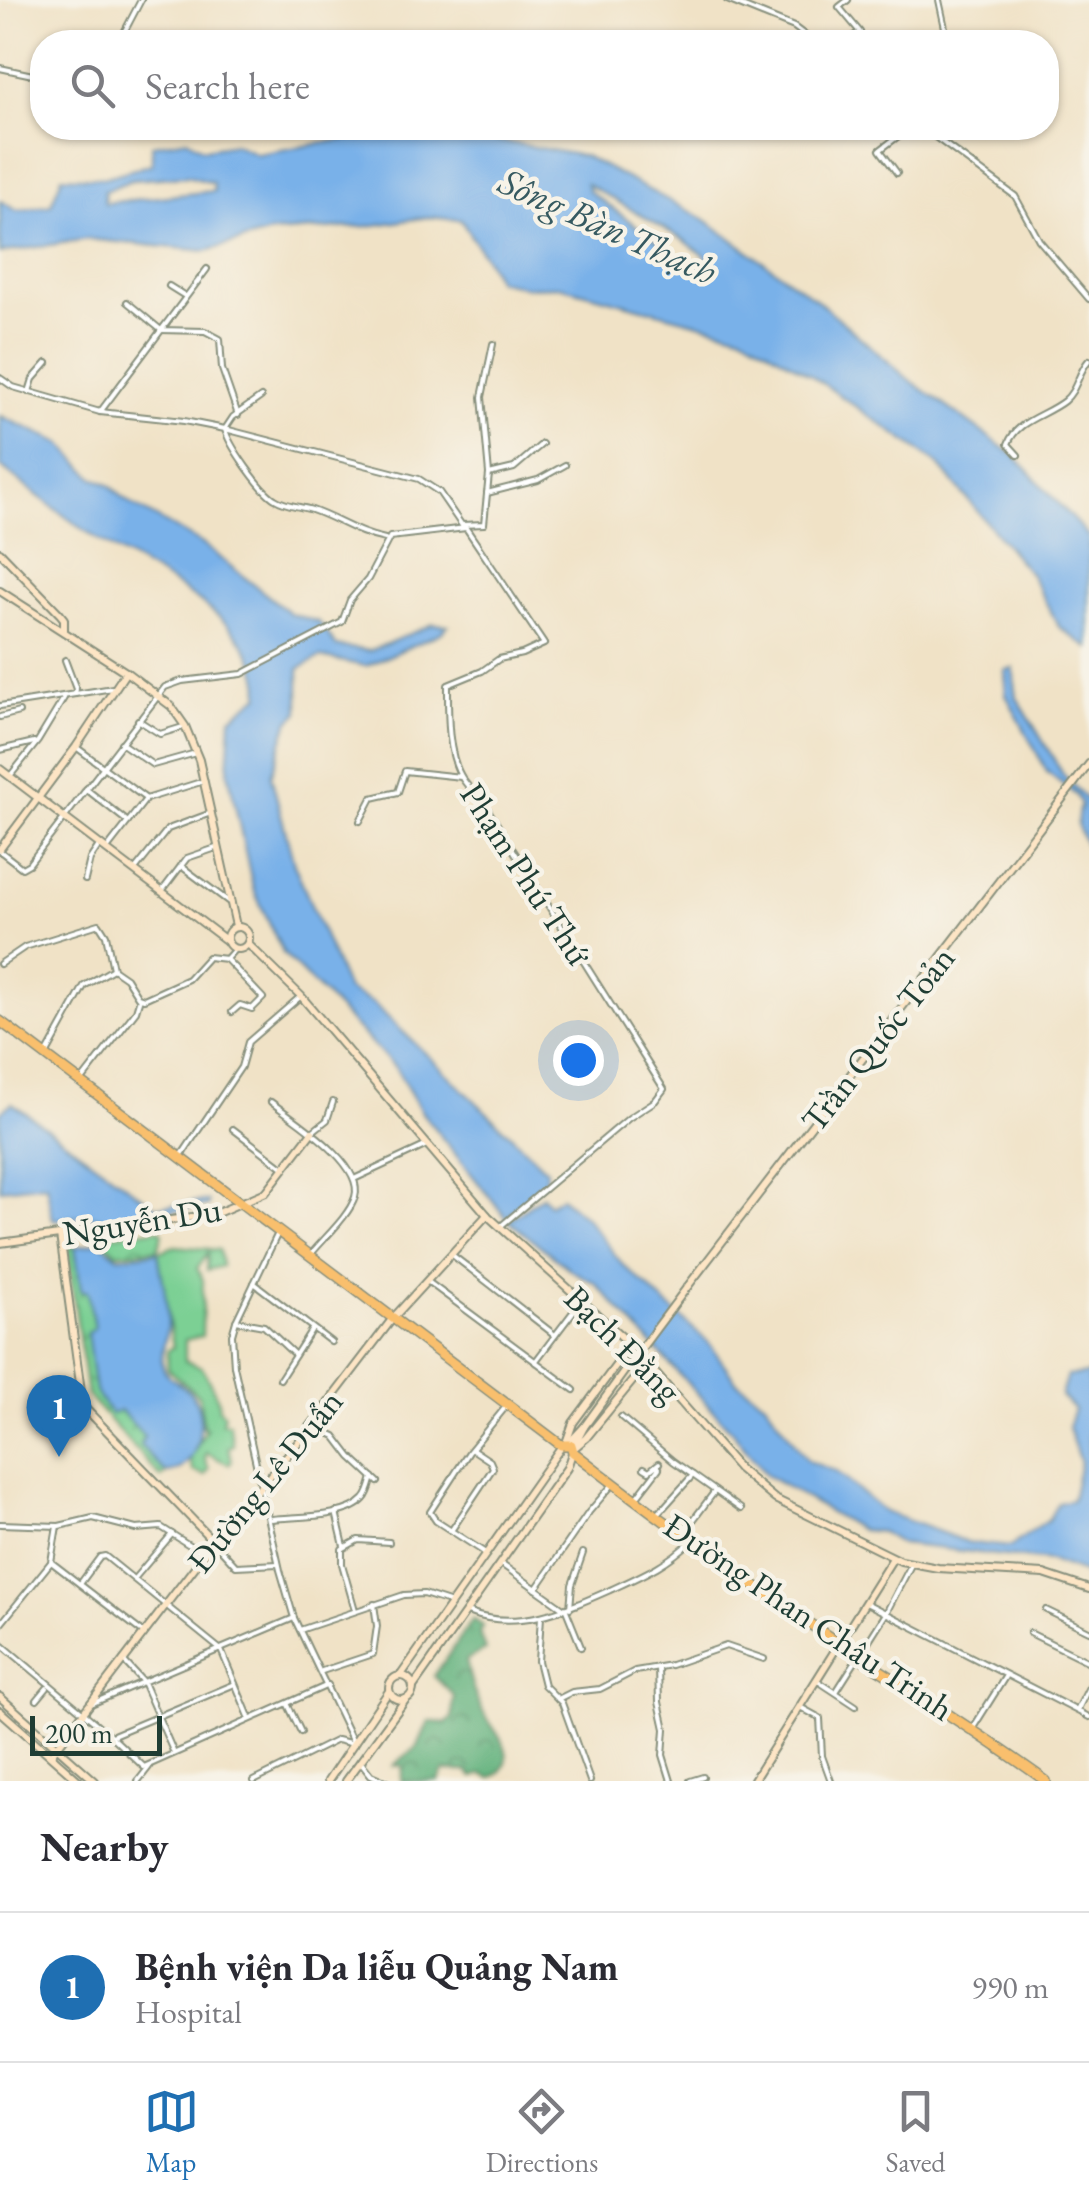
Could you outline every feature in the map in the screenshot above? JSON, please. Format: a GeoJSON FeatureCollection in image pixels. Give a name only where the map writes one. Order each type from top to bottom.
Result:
{"type":"FeatureCollection","features":[{"type":"Feature","properties":{"kind":"main road","name":"Đường Phan Châu Trinh"},"geometry":{"type":"LineString","coordinates":[[0,1021],[687,1538],[1046,1781]]}},
{"type":"Feature","properties":{"kind":"street"},"geometry":{"type":"LineString","coordinates":[[125,30],[141,0]]}},
{"type":"Feature","properties":{"kind":"street"},"geometry":{"type":"LineString","coordinates":[[727,0],[798,30]]}},
{"type":"Feature","properties":{"kind":"street"},"geometry":{"type":"LineString","coordinates":[[848,0],[839,7],[858,30]]}},
{"type":"Feature","properties":{"kind":"street"},"geometry":{"type":"LineString","coordinates":[[939,0],[945,30]]}},
{"type":"Feature","properties":{"kind":"street"},"geometry":{"type":"LineString","coordinates":[[0,68],[30,74]]}},
{"type":"Feature","properties":{"kind":"street"},"geometry":{"type":"LineString","coordinates":[[893,140],[880,150],[897,174]]}},
{"type":"Feature","properties":{"kind":"street"},"geometry":{"type":"LineString","coordinates":[[938,140],[1015,196],[1040,240],[1089,299]]}},
{"type":"Feature","properties":{"kind":"street"},"geometry":{"type":"LineString","coordinates":[[100,412],[208,269]]}},
{"type":"Feature","properties":{"kind":"street"},"geometry":{"type":"LineString","coordinates":[[169,286],[186,296]]}},
{"type":"Feature","properties":{"kind":"street"},"geometry":{"type":"LineString","coordinates":[[127,302],[162,330],[205,331],[220,339],[222,369],[238,415]]}},
{"type":"Feature","properties":{"kind":"street"},"geometry":{"type":"LineString","coordinates":[[225,429],[228,440],[272,498],[329,516],[364,535],[388,539],[484,524],[489,474],[482,397],[493,344]]}},
{"type":"Feature","properties":{"kind":"street"},"geometry":{"type":"LineString","coordinates":[[1018,455],[1008,444],[1013,434],[1025,422],[1069,397],[1089,360]]}},
{"type":"Feature","properties":{"kind":"street"},"geometry":{"type":"LineString","coordinates":[[29,392],[33,379],[46,363]]}},
{"type":"Feature","properties":{"kind":"street"},"geometry":{"type":"LineString","coordinates":[[0,378],[13,388],[100,412],[225,429],[424,481],[438,492],[463,526]]}},
{"type":"Feature","properties":{"kind":"street"},"geometry":{"type":"LineString","coordinates":[[225,429],[261,397]]}},
{"type":"Feature","properties":{"kind":"street"},"geometry":{"type":"LineString","coordinates":[[489,474],[514,468],[542,444]]}},
{"type":"Feature","properties":{"kind":"street"},"geometry":{"type":"LineString","coordinates":[[486,493],[538,480],[566,464]]}},
{"type":"Feature","properties":{"kind":"street","name":"Phạm Phú Thứ"},"geometry":{"type":"LineString","coordinates":[[463,526],[544,644],[499,659],[448,685],[453,753],[461,777],[483,802],[664,1089],[655,1101],[629,1118],[506,1221]]}},
{"type":"Feature","properties":{"kind":"street"},"geometry":{"type":"LineString","coordinates":[[126,672],[0,850],[26,868],[168,684],[250,670],[344,620],[350,600],[368,579],[388,539]]}},
{"type":"Feature","properties":{"kind":"street"},"geometry":{"type":"LineString","coordinates":[[0,552],[60,614],[64,631]]}},
{"type":"Feature","properties":{"kind":"street"},"geometry":{"type":"LineString","coordinates":[[0,591],[126,672],[170,706],[185,726],[204,781],[236,926],[248,932],[248,944],[235,949],[226,959]]}},
{"type":"Feature","properties":{"kind":"street"},"geometry":{"type":"LineString","coordinates":[[65,660],[75,694]]}},
{"type":"Feature","properties":{"kind":"street"},"geometry":{"type":"LineString","coordinates":[[0,706],[118,686]]}},
{"type":"Feature","properties":{"kind":"street"},"geometry":{"type":"LineString","coordinates":[[10,776],[38,741],[64,696]]}},
{"type":"Feature","properties":{"kind":"street"},"geometry":{"type":"LineString","coordinates":[[0,717],[19,712]]}},
{"type":"Feature","properties":{"kind":"street"},"geometry":{"type":"LineString","coordinates":[[138,720],[160,734],[185,726]]}},
{"type":"Feature","properties":{"kind":"street"},"geometry":{"type":"LineString","coordinates":[[0,750],[38,741]]}},
{"type":"Feature","properties":{"kind":"street"},"geometry":{"type":"LineString","coordinates":[[122,743],[154,765],[196,753]]}},
{"type":"Feature","properties":{"kind":"street"},"geometry":{"type":"LineString","coordinates":[[76,747],[146,799]]}},
{"type":"Feature","properties":{"kind":"street","name":"Trần Quốc Toản"},"geometry":{"type":"LineString","coordinates":[[568,1448],[1089,764]]}},
{"type":"Feature","properties":{"kind":"street"},"geometry":{"type":"LineString","coordinates":[[0,769],[235,949]]}},
{"type":"Feature","properties":{"kind":"street"},"geometry":{"type":"LineString","coordinates":[[360,821],[372,798],[398,792],[405,771],[461,777]]}},
{"type":"Feature","properties":{"kind":"street"},"geometry":{"type":"LineString","coordinates":[[85,880],[90,859],[146,799],[204,781]]}},
{"type":"Feature","properties":{"kind":"street"},"geometry":{"type":"LineString","coordinates":[[86,790],[128,822]]}},
{"type":"Feature","properties":{"kind":"street"},"geometry":{"type":"LineString","coordinates":[[135,870],[168,829],[211,812]]}},
{"type":"Feature","properties":{"kind":"street"},"geometry":{"type":"LineString","coordinates":[[162,892],[187,858],[219,848]]}},
{"type":"Feature","properties":{"kind":"street"},"geometry":{"type":"LineString","coordinates":[[181,866],[230,902]]}},
{"type":"Feature","properties":{"kind":"street"},"geometry":{"type":"LineString","coordinates":[[0,964],[26,947],[96,924],[106,935],[113,969],[126,978],[140,998]]}},
{"type":"Feature","properties":{"kind":"street"},"geometry":{"type":"LineString","coordinates":[[227,941],[227,934],[236,926]]}},
{"type":"Feature","properties":{"kind":"street","name":"Bạch Đằng"},"geometry":{"type":"LineString","coordinates":[[248,944],[301,996],[487,1215],[506,1221],[648,1362],[739,1469],[775,1499],[893,1558],[994,1573],[1044,1574],[1089,1588]]}},
{"type":"Feature","properties":{"kind":"street"},"geometry":{"type":"LineString","coordinates":[[140,998],[188,979],[208,958],[226,959],[263,998],[252,1009],[240,1005],[232,1012]]}},
{"type":"Feature","properties":{"kind":"street"},"geometry":{"type":"LineString","coordinates":[[46,1055],[85,984],[113,969]]}},
{"type":"Feature","properties":{"kind":"street"},"geometry":{"type":"LineString","coordinates":[[181,1156],[241,1067],[248,1042],[301,996]]}},
{"type":"Feature","properties":{"kind":"street"},"geometry":{"type":"LineString","coordinates":[[81,1082],[136,1011],[140,998]]}},
{"type":"Feature","properties":{"kind":"street"},"geometry":{"type":"LineString","coordinates":[[271,1102],[323,1140],[354,1179],[354,1200],[309,1256]]}},
{"type":"Feature","properties":{"kind":"street"},"geometry":{"type":"LineString","coordinates":[[312,1132],[327,1120],[333,1102]]}},
{"type":"Feature","properties":{"kind":"street"},"geometry":{"type":"LineString","coordinates":[[233,1129],[284,1168]]}},
{"type":"Feature","properties":{"kind":"street","name":"Nguyễn Du"},"geometry":{"type":"LineString","coordinates":[[0,1242],[215,1214],[266,1192],[312,1132]]}},
{"type":"Feature","properties":{"kind":"street"},"geometry":{"type":"LineString","coordinates":[[354,1179],[428,1144]]}},
{"type":"Feature","properties":{"kind":"street","name":"Đường Lê Duẩn"},"geometry":{"type":"LineString","coordinates":[[52,1756],[214,1542],[393,1318],[487,1215]]}},
{"type":"Feature","properties":{"kind":"street"},"geometry":{"type":"LineString","coordinates":[[278,1233],[236,1321],[232,1336],[234,1366],[278,1564],[294,1618],[354,1744]]}},
{"type":"Feature","properties":{"kind":"street"},"geometry":{"type":"LineString","coordinates":[[60,1234],[84,1406],[236,1566],[278,1564]]}},
{"type":"Feature","properties":{"kind":"street"},"geometry":{"type":"LineString","coordinates":[[451,1254],[556,1336]]}},
{"type":"Feature","properties":{"kind":"street"},"geometry":{"type":"LineString","coordinates":[[426,1280],[574,1390]]}},
{"type":"Feature","properties":{"kind":"street"},"geometry":{"type":"LineString","coordinates":[[254,1283],[331,1342]]}},
{"type":"Feature","properties":{"kind":"street"},"geometry":{"type":"LineString","coordinates":[[535,1362],[582,1300]]}},
{"type":"Feature","properties":{"kind":"street"},"geometry":{"type":"LineString","coordinates":[[236,1321],[264,1326],[295,1356]]}},
{"type":"Feature","properties":{"kind":"street"},"geometry":{"type":"LineString","coordinates":[[280,1380],[312,1328]]}},
{"type":"Feature","properties":{"kind":"street"},"geometry":{"type":"LineString","coordinates":[[346,1781],[566,1468],[573,1424],[631,1345]]}},
{"type":"Feature","properties":{"kind":"street"},"geometry":{"type":"LineString","coordinates":[[328,1781],[389,1691],[391,1680],[400,1675],[486,1554],[568,1448],[586,1438],[648,1362]]}},
{"type":"Feature","properties":{"kind":"street"},"geometry":{"type":"LineString","coordinates":[[486,1554],[431,1516],[431,1508],[508,1404]]}},
{"type":"Feature","properties":{"kind":"street"},"geometry":{"type":"LineString","coordinates":[[621,1416],[741,1510]]}},
{"type":"Feature","properties":{"kind":"street"},"geometry":{"type":"LineString","coordinates":[[270,1519],[336,1512],[363,1500],[375,1479],[335,1436],[311,1425]]}},
{"type":"Feature","properties":{"kind":"street"},"geometry":{"type":"LineString","coordinates":[[451,1531],[493,1468],[490,1461],[472,1449]]}},
{"type":"Feature","properties":{"kind":"street"},"geometry":{"type":"LineString","coordinates":[[636,1498],[658,1465],[648,1471],[644,1468]]}},
{"type":"Feature","properties":{"kind":"street"},"geometry":{"type":"LineString","coordinates":[[657,1515],[693,1474]]}},
{"type":"Feature","properties":{"kind":"street"},"geometry":{"type":"LineString","coordinates":[[536,1589],[614,1483]]}},
{"type":"Feature","properties":{"kind":"street"},"geometry":{"type":"LineString","coordinates":[[467,1612],[492,1619],[542,1617],[568,1609],[666,1563],[687,1538],[715,1491]]}},
{"type":"Feature","properties":{"kind":"street"},"geometry":{"type":"LineString","coordinates":[[336,1512],[344,1546],[342,1564],[355,1610]]}},
{"type":"Feature","properties":{"kind":"street"},"geometry":{"type":"LineString","coordinates":[[0,1524],[57,1526],[93,1518],[136,1529],[161,1527],[205,1555]]}},
{"type":"Feature","properties":{"kind":"street"},"geometry":{"type":"LineString","coordinates":[[0,1625],[51,1562],[57,1526]]}},
{"type":"Feature","properties":{"kind":"street"},"geometry":{"type":"LineString","coordinates":[[134,1579],[172,1534]]}},
{"type":"Feature","properties":{"kind":"street"},"geometry":{"type":"LineString","coordinates":[[344,1546],[358,1540],[389,1542]]}},
{"type":"Feature","properties":{"kind":"street"},"geometry":{"type":"LineString","coordinates":[[581,1647],[568,1609],[584,1554]]}},
{"type":"Feature","properties":{"kind":"street"},"geometry":{"type":"LineString","coordinates":[[80,1584],[102,1556],[134,1579],[222,1650],[250,1718]]}},
{"type":"Feature","properties":{"kind":"street"},"geometry":{"type":"LineString","coordinates":[[753,1781],[893,1558]]}},
{"type":"Feature","properties":{"kind":"street"},"geometry":{"type":"LineString","coordinates":[[51,1562],[144,1633]]}},
{"type":"Feature","properties":{"kind":"street"},"geometry":{"type":"LineString","coordinates":[[836,1692],[886,1615],[912,1563]]}},
{"type":"Feature","properties":{"kind":"street"},"geometry":{"type":"LineString","coordinates":[[501,1564],[568,1609]]}},
{"type":"Feature","properties":{"kind":"street"},"geometry":{"type":"LineString","coordinates":[[300,1630],[404,1595],[424,1594],[452,1603]]}},
{"type":"Feature","properties":{"kind":"street"},"geometry":{"type":"LineString","coordinates":[[866,1603],[1089,1716]]}},
{"type":"Feature","properties":{"kind":"street"},"geometry":{"type":"LineString","coordinates":[[322,1671],[373,1654],[377,1626],[374,1604]]}},
{"type":"Feature","properties":{"kind":"street"},"geometry":{"type":"LineString","coordinates":[[1046,1610],[1089,1631]]}},
{"type":"Feature","properties":{"kind":"street"},"geometry":{"type":"LineString","coordinates":[[542,1617],[538,1662],[546,1691],[562,1704],[590,1781]]}},
{"type":"Feature","properties":{"kind":"street"},"geometry":{"type":"LineString","coordinates":[[86,1708],[294,1618]]}},
{"type":"Feature","properties":{"kind":"street"},"geometry":{"type":"LineString","coordinates":[[1030,1633],[1089,1662]]}},
{"type":"Feature","properties":{"kind":"street"},"geometry":{"type":"LineString","coordinates":[[0,1643],[49,1686],[86,1708],[144,1766],[328,1685]]}},
{"type":"Feature","properties":{"kind":"street"},"geometry":{"type":"LineString","coordinates":[[558,1699],[572,1692],[600,1689],[635,1670],[658,1668],[726,1646],[764,1660]]}},
{"type":"Feature","properties":{"kind":"street"},"geometry":{"type":"LineString","coordinates":[[123,1660],[143,1682],[174,1752]]}},
{"type":"Feature","properties":{"kind":"street"},"geometry":{"type":"LineString","coordinates":[[658,1668],[658,1702],[665,1729],[663,1755],[671,1781]]}},
{"type":"Feature","properties":{"kind":"street"},"geometry":{"type":"LineString","coordinates":[[400,1675],[409,1678],[414,1688]]}},
{"type":"Feature","properties":{"kind":"street"},"geometry":{"type":"LineString","coordinates":[[973,1728],[1006,1676]]}},
{"type":"Feature","properties":{"kind":"street"},"geometry":{"type":"LineString","coordinates":[[817,1680],[856,1706]]}},
{"type":"Feature","properties":{"kind":"street"},"geometry":{"type":"LineString","coordinates":[[111,1736],[236,1684]]}},
{"type":"Feature","properties":{"kind":"street"},"geometry":{"type":"LineString","coordinates":[[37,1700],[49,1686]]}},
{"type":"Feature","properties":{"kind":"street"},"geometry":{"type":"LineString","coordinates":[[1077,1711],[1089,1686]]}},
{"type":"Feature","properties":{"kind":"street"},"geometry":{"type":"LineString","coordinates":[[389,1691],[394,1698],[406,1699]]}},
{"type":"Feature","properties":{"kind":"street"},"geometry":{"type":"LineString","coordinates":[[0,1697],[95,1781]]}},
{"type":"Feature","properties":{"kind":"street"},"geometry":{"type":"LineString","coordinates":[[288,1705],[301,1732]]}},
{"type":"Feature","properties":{"kind":"street"},"geometry":{"type":"LineString","coordinates":[[800,1708],[820,1718],[822,1756],[830,1781]]}},
{"type":"Feature","properties":{"kind":"street"},"geometry":{"type":"LineString","coordinates":[[0,1712],[79,1781]]}},
{"type":"Feature","properties":{"kind":"street"},"geometry":{"type":"LineString","coordinates":[[254,1781],[337,1740],[354,1744]]}},
{"type":"Feature","properties":{"kind":"street"},"geometry":{"type":"LineString","coordinates":[[360,1760],[369,1778],[385,1781]]}},
{"type":"Feature","properties":{"kind":"street"},"geometry":{"type":"LineString","coordinates":[[138,1781],[152,1764]]}},
{"type":"Feature","properties":{"kind":"street"},"geometry":{"type":"LineString","coordinates":[[690,1781],[702,1776]]}},
{"type":"Feature","properties":{"kind":"green space"},"geometry":{"type":"Polygon","coordinates":[[[160,1229],[163,1234],[158,1249],[118,1253],[103,1240],[103,1236],[160,1229]]]}},
{"type":"Feature","properties":{"kind":"green space"},"geometry":{"type":"Polygon","coordinates":[[[175,1246],[219,1250],[222,1266],[207,1270],[208,1253],[197,1268],[203,1280],[202,1336],[185,1340],[185,1361],[202,1367],[224,1413],[222,1423],[229,1423],[233,1445],[228,1447],[232,1460],[229,1464],[206,1453],[209,1469],[205,1475],[193,1471],[190,1459],[207,1428],[204,1430],[199,1396],[168,1369],[167,1351],[173,1347],[158,1252],[175,1246]]]}},
{"type":"Feature","properties":{"kind":"green space"},"geometry":{"type":"Polygon","coordinates":[[[67,1247],[75,1247],[81,1290],[88,1292],[94,1328],[121,1411],[145,1436],[141,1445],[166,1473],[161,1478],[87,1395],[67,1247]]]}},
{"type":"Feature","properties":{"kind":"green space"},"geometry":{"type":"Polygon","coordinates":[[[473,1619],[483,1626],[480,1633],[486,1650],[466,1660],[468,1672],[480,1706],[503,1744],[506,1762],[491,1778],[482,1774],[473,1777],[467,1771],[444,1771],[438,1781],[401,1781],[403,1766],[394,1765],[418,1746],[429,1721],[446,1724],[452,1718],[454,1696],[434,1676],[473,1619]]]}},
{"type":"Feature","properties":{"kind":"water","name":"Sông Bàn Thạch"},"geometry":{"type":"Polygon","coordinates":[[[181,140],[204,149],[234,144],[257,154],[340,140],[496,140],[584,156],[704,219],[817,300],[907,378],[1015,456],[1089,537],[1089,648],[1059,627],[1031,575],[937,463],[812,376],[744,335],[560,286],[526,287],[497,280],[461,220],[428,217],[369,226],[270,233],[206,251],[87,239],[0,253],[0,201],[17,211],[51,205],[62,176],[103,178],[152,164],[152,145],[181,140]],[[187,176],[131,180],[104,191],[105,203],[214,191],[213,183],[187,176]],[[587,184],[589,191],[684,261],[709,269],[711,261],[684,240],[587,184]]]}},
{"type":"Feature","properties":{"kind":"water"},"geometry":{"type":"Polygon","coordinates":[[[0,416],[61,443],[93,477],[111,486],[129,503],[201,543],[291,614],[319,622],[336,646],[370,651],[433,624],[448,625],[441,633],[366,666],[320,657],[299,669],[299,712],[288,723],[271,776],[294,864],[347,990],[374,1004],[547,1170],[544,1183],[510,1213],[512,1218],[542,1196],[549,1204],[561,1197],[586,1218],[623,1265],[708,1342],[736,1381],[765,1402],[808,1461],[835,1471],[884,1512],[970,1543],[1010,1547],[1049,1519],[1058,1503],[1072,1500],[1080,1462],[1068,1427],[1074,1409],[1061,1396],[1067,1376],[1089,1374],[1089,1575],[1050,1561],[901,1544],[881,1532],[861,1530],[766,1475],[732,1431],[595,1283],[571,1270],[510,1222],[423,1114],[395,1067],[283,953],[253,888],[228,772],[231,718],[260,695],[256,667],[242,642],[198,600],[93,536],[0,466],[0,416]]]}},
{"type":"Feature","properties":{"kind":"water"},"geometry":{"type":"Polygon","coordinates":[[[1013,668],[1017,698],[1064,776],[1089,802],[1089,850],[1078,822],[1081,804],[1076,795],[1047,772],[1006,695],[1005,670],[1013,668]]]}},
{"type":"Feature","properties":{"kind":"water"},"geometry":{"type":"Polygon","coordinates":[[[12,1103],[156,1207],[208,1201],[208,1206],[109,1220],[91,1216],[53,1220],[46,1184],[0,1189],[0,1112],[12,1103]]]}},
{"type":"Feature","properties":{"kind":"water"},"geometry":{"type":"Polygon","coordinates":[[[99,1242],[119,1257],[158,1252],[168,1314],[164,1368],[193,1396],[200,1418],[193,1455],[177,1470],[166,1473],[140,1445],[144,1436],[121,1411],[111,1414],[95,1391],[87,1333],[94,1328],[88,1292],[81,1290],[75,1247],[99,1242]]]}},
{"type":"Feature","properties":{"kind":"place","name":"Bệnh viện Da liễu Quảng Nam"},"geometry":{"type":"Point","coordinates":[59,1457]}}]}
